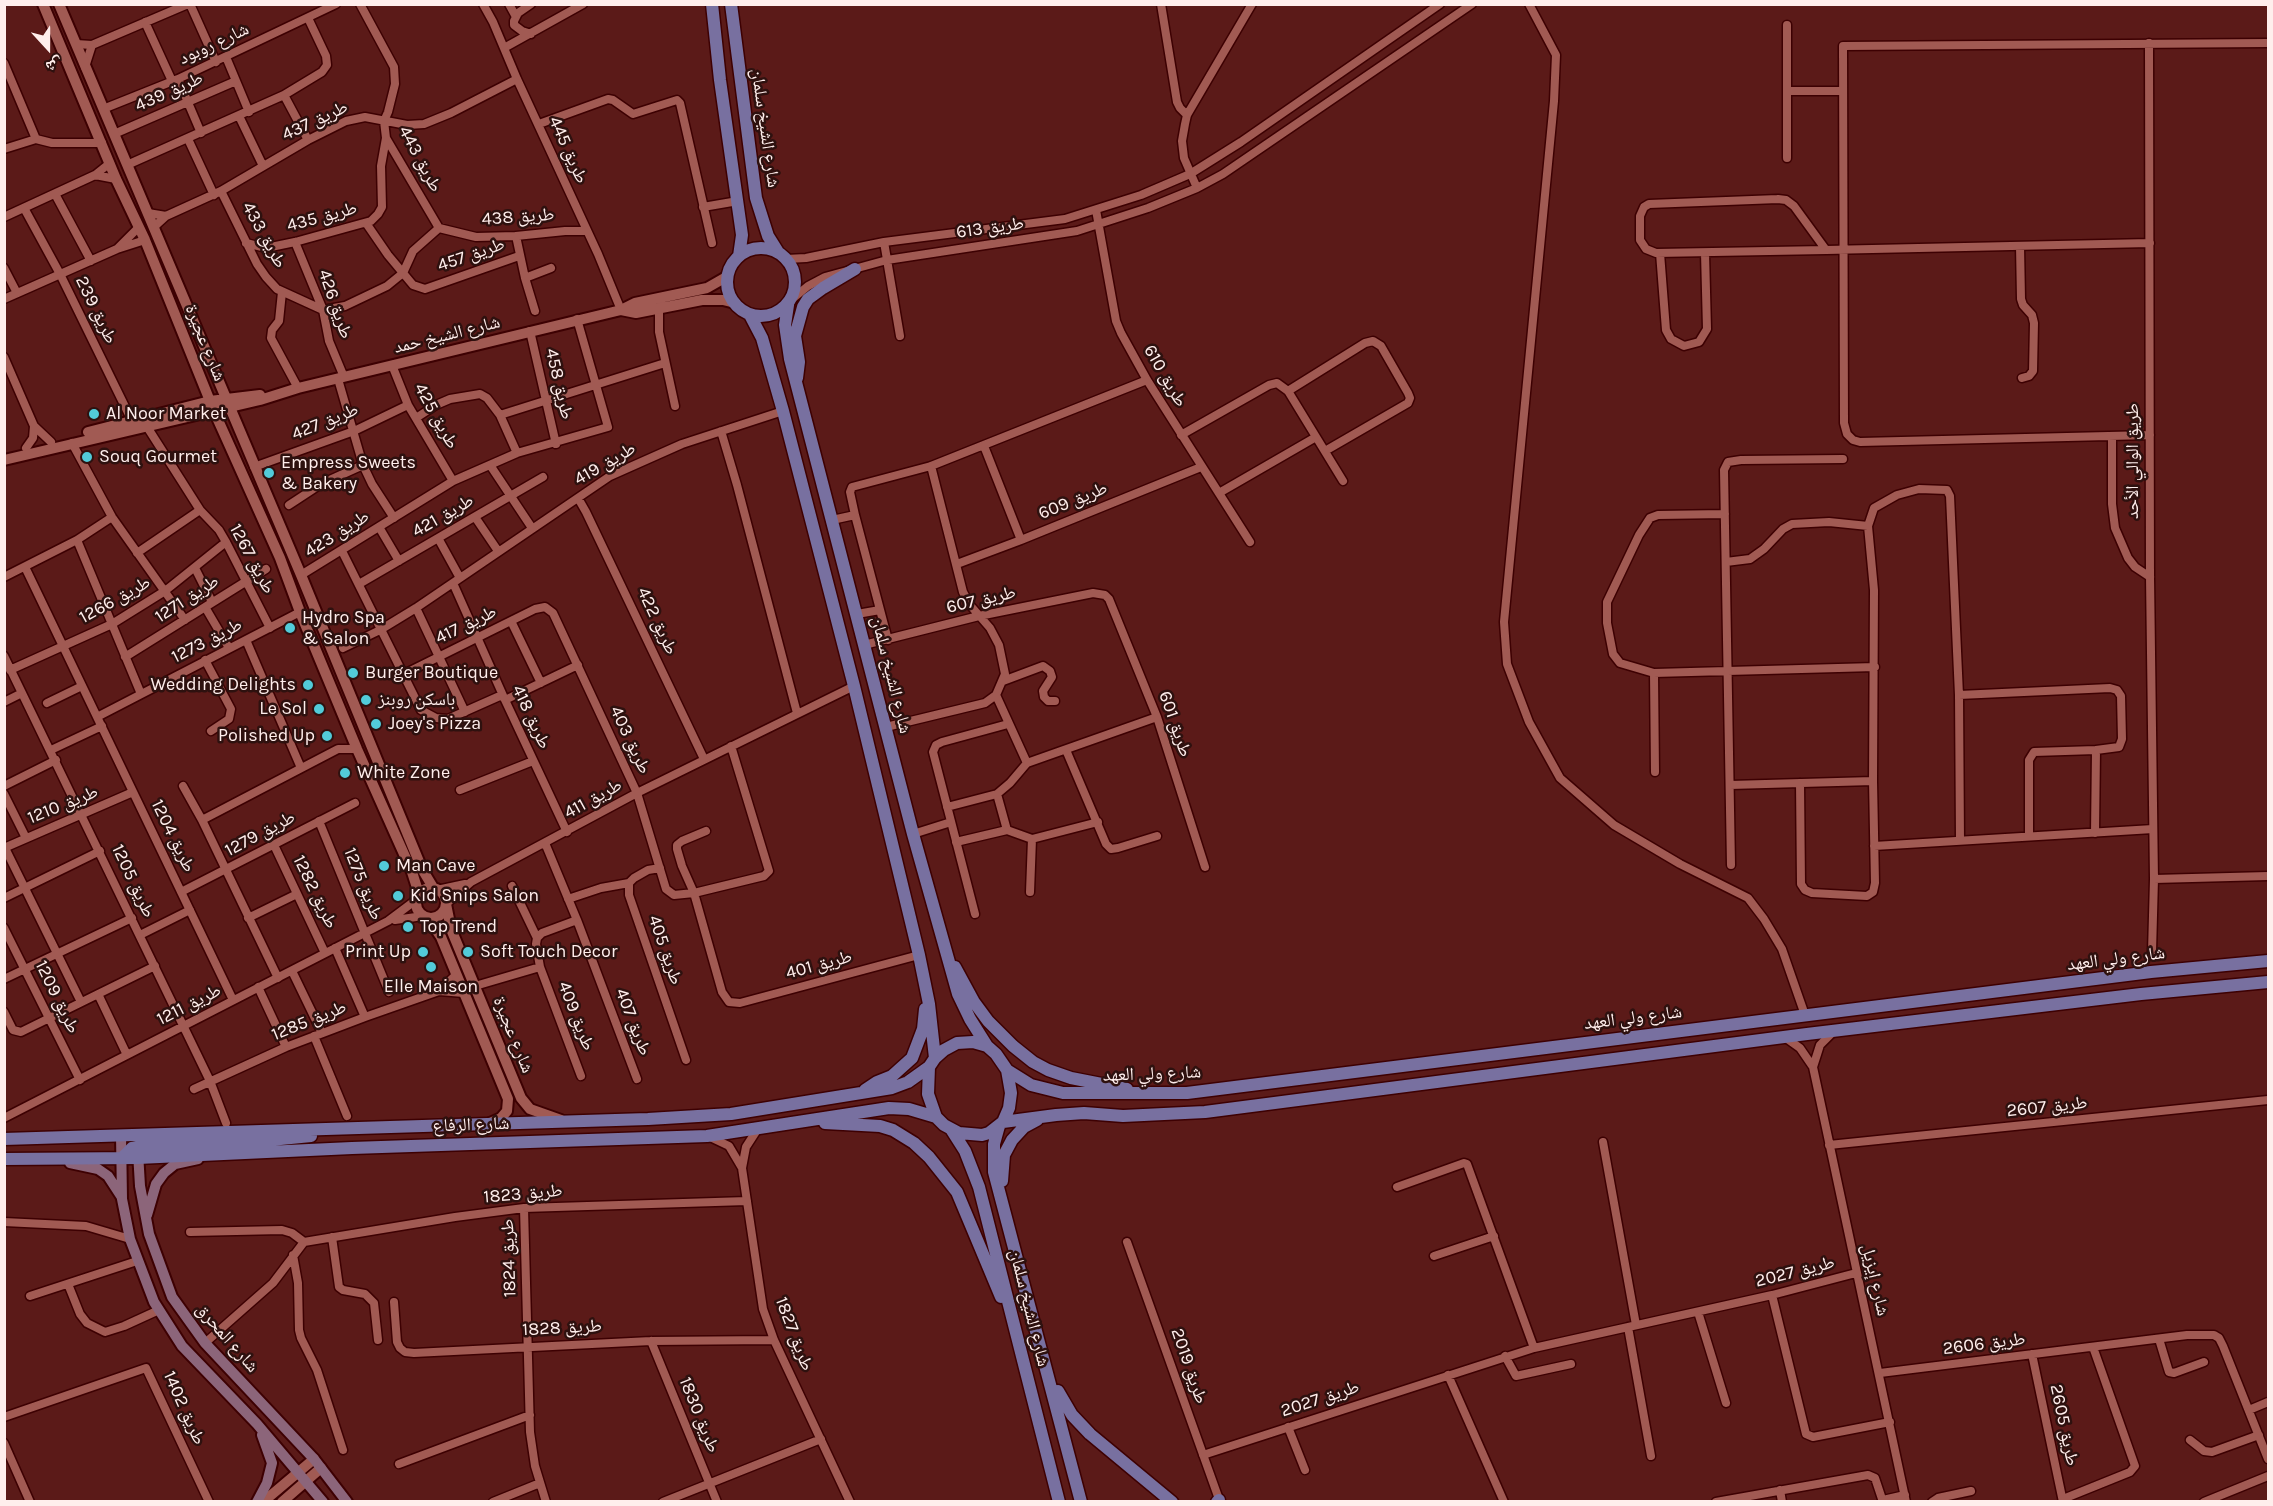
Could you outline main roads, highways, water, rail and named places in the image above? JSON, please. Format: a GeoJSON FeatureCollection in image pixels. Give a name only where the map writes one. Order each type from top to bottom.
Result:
{"type":"FeatureCollection","features":[{"type":"Feature","properties":{"kind":"main road","name":"شارع الشيخ سلمان"},"geometry":{"type":"LineString","coordinates":[[712,4],[720,80],[742,235],[740,256]]}},
{"type":"Feature","properties":{"kind":"main road","name":"شارع الشيخ سلمان"},"geometry":{"type":"LineString","coordinates":[[731,4],[756,198],[768,236],[782,255]]}},
{"type":"Feature","properties":{"kind":"main road"},"geometry":{"type":"LineString","coordinates":[[750,315],[765,317],[789,303],[794,279],[790,265],[782,255],[768,248],[758,248],[734,261],[728,276],[730,295],[735,303],[750,315],[762,338],[783,411],[854,686],[919,955],[926,990],[932,1062],[928,1094],[936,1117],[951,1129],[982,1135],[1001,1124],[1056,1114],[1084,1113],[1123,1116],[1205,1112],[1807,1034],[2141,994],[2268,982]]}},
{"type":"Feature","properties":{"kind":"main road"},"geometry":{"type":"LineString","coordinates":[[797,385],[800,362],[795,336],[803,307],[808,299],[823,288],[855,269]]}},
{"type":"Feature","properties":{"kind":"main road","name":"شارع الشيخ سلمان"},"geometry":{"type":"LineString","coordinates":[[789,303],[785,325],[797,385],[913,834],[958,994],[987,1046]]}},
{"type":"Feature","properties":{"kind":"main road"},"geometry":{"type":"LineString","coordinates":[[945,949],[974,1002],[988,1021],[1033,1062],[1071,1078],[1149,1094]]}},
{"type":"Feature","properties":{"kind":"main road","name":"شارع ولي العهد"},"geometry":{"type":"LineString","coordinates":[[1007,1070],[1031,1085],[1064,1093],[1187,1093],[2139,973],[2268,960]]}},
{"type":"Feature","properties":{"kind":"main road"},"geometry":{"type":"LineString","coordinates":[[863,1091],[892,1076],[912,1058],[923,1029],[926,990]]}},
{"type":"Feature","properties":{"kind":"main road"},"geometry":{"type":"LineString","coordinates":[[1805,1016],[1807,1034]]}},
{"type":"Feature","properties":{"kind":"main road"},"geometry":{"type":"LineString","coordinates":[[932,1062],[944,1050],[957,1043],[973,1042],[987,1046],[996,1054],[1007,1070],[1011,1094],[1009,1108],[1001,1124]]}},
{"type":"Feature","properties":{"kind":"main road","name":"شارع الرفاع"},"geometry":{"type":"LineString","coordinates":[[4,1139],[125,1136],[349,1122],[490,1123],[731,1114],[900,1086],[932,1062]]}},
{"type":"Feature","properties":{"kind":"main road","name":"شارع الرفاع"},"geometry":{"type":"LineString","coordinates":[[4,1159],[122,1158],[137,1152],[222,1155],[352,1148],[707,1136],[889,1108],[909,1109],[936,1117]]}},
{"type":"Feature","properties":{"kind":"main road"},"geometry":{"type":"LineString","coordinates":[[1006,1221],[1001,1173],[1004,1155],[1012,1140],[1024,1127],[1056,1114]]}},
{"type":"Feature","properties":{"kind":"main road"},"geometry":{"type":"LineString","coordinates":[[808,1121],[880,1126],[904,1137],[929,1157],[957,1192],[1017,1336]]}},
{"type":"Feature","properties":{"kind":"main road"},"geometry":{"type":"LineString","coordinates":[[125,1136],[137,1152],[276,1140],[349,1122]]}},
{"type":"Feature","properties":{"kind":"main road","name":"شارع الشيخ سلمان"},"geometry":{"type":"LineString","coordinates":[[1001,1124],[994,1144],[993,1162],[1006,1221],[1081,1502]]}},
{"type":"Feature","properties":{"kind":"main road","name":"شارع الشيخ سلمان"},"geometry":{"type":"LineString","coordinates":[[951,1129],[976,1175],[1059,1502]]}},
{"type":"Feature","properties":{"kind":"main road","name":"شارع المحرق"},"geometry":{"type":"LineString","coordinates":[[125,1136],[122,1158],[122,1199],[137,1261],[159,1310],[182,1346],[257,1424],[323,1502]]}},
{"type":"Feature","properties":{"kind":"main road","name":"شارع المحرق"},"geometry":{"type":"LineString","coordinates":[[137,1152],[146,1218],[153,1249],[172,1297],[205,1343],[317,1463],[346,1502]]}},
{"type":"Feature","properties":{"kind":"main road"},"geometry":{"type":"LineString","coordinates":[[146,1218],[156,1184],[164,1173],[176,1164],[222,1155]]}},
{"type":"Feature","properties":{"kind":"main road"},"geometry":{"type":"LineString","coordinates":[[55,1158],[98,1168],[108,1176],[122,1199]]}},
{"type":"Feature","properties":{"kind":"main road"},"geometry":{"type":"LineString","coordinates":[[1049,1376],[1065,1404],[1085,1430],[1172,1502]]}},
{"type":"Feature","properties":{"kind":"main road"},"geometry":{"type":"LineString","coordinates":[[257,1424],[272,1463],[267,1483],[257,1502]]}},
{"type":"Feature","properties":{"kind":"place","name":"Al Noor Market"},"geometry":{"type":"Point","coordinates":[94,414]}},
{"type":"Feature","properties":{"kind":"place","name":"Souq Gourmet"},"geometry":{"type":"Point","coordinates":[87,457]}},
{"type":"Feature","properties":{"kind":"place","name":"Empress Sweets & Bakery"},"geometry":{"type":"Point","coordinates":[269,473]}},
{"type":"Feature","properties":{"kind":"place","name":"Hydro Spa & Salon"},"geometry":{"type":"Point","coordinates":[290,628]}},
{"type":"Feature","properties":{"kind":"place","name":"Burger Boutique"},"geometry":{"type":"Point","coordinates":[353,673]}},
{"type":"Feature","properties":{"kind":"place","name":"Wedding Delights"},"geometry":{"type":"Point","coordinates":[308,685]}},
{"type":"Feature","properties":{"kind":"place","name":"باسكن روبنز"},"geometry":{"type":"Point","coordinates":[366,700]}},
{"type":"Feature","properties":{"kind":"place","name":"Le Sol"},"geometry":{"type":"Point","coordinates":[319,709]}},
{"type":"Feature","properties":{"kind":"place","name":"Joey's Pizza"},"geometry":{"type":"Point","coordinates":[376,724]}},
{"type":"Feature","properties":{"kind":"place","name":"Polished Up"},"geometry":{"type":"Point","coordinates":[327,736]}},
{"type":"Feature","properties":{"kind":"place","name":"White Zone"},"geometry":{"type":"Point","coordinates":[345,773]}},
{"type":"Feature","properties":{"kind":"place","name":"Man Cave"},"geometry":{"type":"Point","coordinates":[384,866]}},
{"type":"Feature","properties":{"kind":"place","name":"Kid Snips Salon"},"geometry":{"type":"Point","coordinates":[398,896]}},
{"type":"Feature","properties":{"kind":"place","name":"Top Trend"},"geometry":{"type":"Point","coordinates":[408,927]}},
{"type":"Feature","properties":{"kind":"place","name":"Print Up"},"geometry":{"type":"Point","coordinates":[423,952]}},
{"type":"Feature","properties":{"kind":"place","name":"Soft Touch Decor"},"geometry":{"type":"Point","coordinates":[468,952]}},
{"type":"Feature","properties":{"kind":"place","name":"Elle Maison"},"geometry":{"type":"Point","coordinates":[431,967]}}]}
